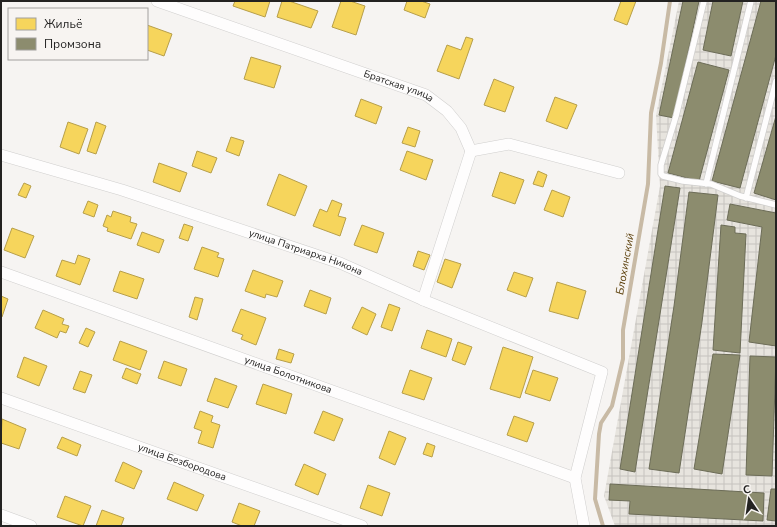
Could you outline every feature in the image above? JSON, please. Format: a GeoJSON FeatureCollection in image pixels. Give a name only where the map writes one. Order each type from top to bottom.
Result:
{"type":"FeatureCollection","features":[{"type":"Feature","properties":{"kind":"street","name":"Братская улица"},"geometry":{"type":"LineString","coordinates":[[157,1],[426,95],[447,111],[461,128],[471,151]]}},
{"type":"Feature","properties":{"kind":"street"},"geometry":{"type":"LineString","coordinates":[[423,300],[471,151],[509,144],[619,174]]}},
{"type":"Feature","properties":{"kind":"street","name":"улица Патриарха Никона"},"geometry":{"type":"LineString","coordinates":[[1,155],[122,190],[340,263],[423,300],[602,372],[575,478]]}},
{"type":"Feature","properties":{"kind":"street","name":"улица Болотникова"},"geometry":{"type":"LineString","coordinates":[[1,272],[575,478]]}},
{"type":"Feature","properties":{"kind":"street","name":"улица Безбородова"},"geometry":{"type":"LineString","coordinates":[[1,398],[362,526]]}},
{"type":"Feature","properties":{"kind":"street"},"geometry":{"type":"LineString","coordinates":[[575,478],[584,526]]}},
{"type":"Feature","properties":{"kind":"street"},"geometry":{"type":"LineString","coordinates":[[1,516],[31,526]]}},
{"type":"Feature","properties":{"kind":"lane"},"geometry":{"type":"LineString","coordinates":[[704,1],[676,116],[662,160],[661,174],[683,181],[711,184],[746,198],[776,205]]}},
{"type":"Feature","properties":{"kind":"lane"},"geometry":{"type":"LineString","coordinates":[[706,184],[750,1]]}},
{"type":"Feature","properties":{"kind":"lane"},"geometry":{"type":"LineString","coordinates":[[746,198],[776,81]]}},
{"type":"Feature","properties":{"kind":"shaded area"},"geometry":{"type":"Polygon","coordinates":[[[679,1],[776,1],[776,526],[615,526],[604,496],[660,186],[656,115],[679,1]]]}},
{"type":"Feature","properties":{"kind":"building: Жильё"},"geometry":{"type":"Polygon","coordinates":[[[235,1],[270,1],[265,17],[233,6],[235,1]]]}},
{"type":"Feature","properties":{"kind":"building: Жильё"},"geometry":{"type":"Polygon","coordinates":[[[282,1],[289,1],[318,11],[311,28],[277,17],[282,1]]]}},
{"type":"Feature","properties":{"kind":"building: Жильё"},"geometry":{"type":"Polygon","coordinates":[[[341,1],[350,1],[365,6],[356,35],[332,27],[341,1]]]}},
{"type":"Feature","properties":{"kind":"building: Жильё"},"geometry":{"type":"Polygon","coordinates":[[[407,1],[421,1],[430,4],[425,18],[404,10],[407,1]]]}},
{"type":"Feature","properties":{"kind":"building: Жильё"},"geometry":{"type":"Polygon","coordinates":[[[621,1],[636,1],[627,25],[614,20],[621,1]]]}},
{"type":"Feature","properties":{"kind":"building: Жильё"},"geometry":{"type":"Polygon","coordinates":[[[148,25],[172,34],[164,56],[148,50],[148,25]]]}},
{"type":"Feature","properties":{"kind":"building: Жильё"},"geometry":{"type":"Polygon","coordinates":[[[466,37],[473,39],[459,79],[437,71],[447,45],[461,50],[466,37]]]}},
{"type":"Feature","properties":{"kind":"building: Жильё"},"geometry":{"type":"Polygon","coordinates":[[[251,57],[281,66],[274,88],[244,79],[251,57]]]}},
{"type":"Feature","properties":{"kind":"building: Жильё"},"geometry":{"type":"Polygon","coordinates":[[[494,79],[514,87],[505,112],[484,105],[494,79]]]}},
{"type":"Feature","properties":{"kind":"building: Жильё"},"geometry":{"type":"Polygon","coordinates":[[[555,97],[577,105],[567,129],[546,121],[555,97]]]}},
{"type":"Feature","properties":{"kind":"building: Жильё"},"geometry":{"type":"Polygon","coordinates":[[[361,99],[382,107],[376,124],[355,116],[361,99]]]}},
{"type":"Feature","properties":{"kind":"building: Жильё"},"geometry":{"type":"Polygon","coordinates":[[[68,122],[88,129],[79,154],[60,147],[68,122]]]}},
{"type":"Feature","properties":{"kind":"building: Жильё"},"geometry":{"type":"Polygon","coordinates":[[[96,122],[106,126],[96,154],[87,151],[96,122]]]}},
{"type":"Feature","properties":{"kind":"building: Жильё"},"geometry":{"type":"Polygon","coordinates":[[[408,127],[420,131],[415,147],[402,143],[408,127]]]}},
{"type":"Feature","properties":{"kind":"building: Жильё"},"geometry":{"type":"Polygon","coordinates":[[[231,137],[244,141],[239,156],[226,151],[231,137]]]}},
{"type":"Feature","properties":{"kind":"building: Жильё"},"geometry":{"type":"Polygon","coordinates":[[[197,151],[217,158],[211,173],[192,166],[197,151]]]}},
{"type":"Feature","properties":{"kind":"building: Жильё"},"geometry":{"type":"Polygon","coordinates":[[[407,151],[433,160],[426,180],[400,170],[407,151]]]}},
{"type":"Feature","properties":{"kind":"building: Жильё"},"geometry":{"type":"Polygon","coordinates":[[[159,163],[187,173],[180,192],[153,182],[159,163]]]}},
{"type":"Feature","properties":{"kind":"building: Жильё"},"geometry":{"type":"Polygon","coordinates":[[[538,171],[547,175],[543,187],[533,184],[538,171]]]}},
{"type":"Feature","properties":{"kind":"building: Жильё"},"geometry":{"type":"Polygon","coordinates":[[[500,172],[524,180],[515,204],[492,196],[500,172]]]}},
{"type":"Feature","properties":{"kind":"building: Жильё"},"geometry":{"type":"Polygon","coordinates":[[[279,174],[307,186],[295,216],[267,205],[279,174]]]}},
{"type":"Feature","properties":{"kind":"building: Жильё"},"geometry":{"type":"Polygon","coordinates":[[[24,183],[31,186],[26,198],[18,195],[24,183]]]}},
{"type":"Feature","properties":{"kind":"building: Жильё"},"geometry":{"type":"Polygon","coordinates":[[[552,190],[570,197],[563,217],[544,210],[552,190]]]}},
{"type":"Feature","properties":{"kind":"building: Жильё"},"geometry":{"type":"Polygon","coordinates":[[[332,200],[342,204],[338,216],[346,218],[340,236],[313,226],[320,209],[327,212],[332,200]]]}},
{"type":"Feature","properties":{"kind":"building: Жильё"},"geometry":{"type":"Polygon","coordinates":[[[88,201],[98,205],[94,217],[83,213],[88,201]]]}},
{"type":"Feature","properties":{"kind":"building: Жильё"},"geometry":{"type":"Polygon","coordinates":[[[113,211],[131,217],[130,222],[137,224],[131,239],[107,231],[108,228],[103,226],[107,215],[111,217],[113,211]]]}},
{"type":"Feature","properties":{"kind":"building: Жильё"},"geometry":{"type":"Polygon","coordinates":[[[184,224],[193,227],[188,241],[179,238],[184,224]]]}},
{"type":"Feature","properties":{"kind":"building: Жильё"},"geometry":{"type":"Polygon","coordinates":[[[362,225],[384,233],[377,253],[354,245],[362,225]]]}},
{"type":"Feature","properties":{"kind":"building: Жильё"},"geometry":{"type":"Polygon","coordinates":[[[12,228],[34,236],[25,258],[4,250],[12,228]]]}},
{"type":"Feature","properties":{"kind":"building: Жильё"},"geometry":{"type":"Polygon","coordinates":[[[142,232],[164,240],[159,253],[137,245],[142,232]]]}},
{"type":"Feature","properties":{"kind":"building: Жильё"},"geometry":{"type":"Polygon","coordinates":[[[202,247],[219,253],[217,257],[224,259],[218,277],[194,269],[202,247]]]}},
{"type":"Feature","properties":{"kind":"building: Жильё"},"geometry":{"type":"Polygon","coordinates":[[[418,251],[430,255],[424,270],[413,266],[418,251]]]}},
{"type":"Feature","properties":{"kind":"building: Жильё"},"geometry":{"type":"Polygon","coordinates":[[[78,255],[90,259],[80,285],[56,276],[62,260],[75,264],[78,255]]]}},
{"type":"Feature","properties":{"kind":"building: Жильё"},"geometry":{"type":"Polygon","coordinates":[[[445,259],[461,264],[452,288],[437,282],[445,259]]]}},
{"type":"Feature","properties":{"kind":"building: Жильё"},"geometry":{"type":"Polygon","coordinates":[[[253,270],[283,281],[277,297],[266,294],[265,298],[245,291],[253,270]]]}},
{"type":"Feature","properties":{"kind":"building: Жильё"},"geometry":{"type":"Polygon","coordinates":[[[120,271],[144,279],[137,299],[113,291],[120,271]]]}},
{"type":"Feature","properties":{"kind":"building: Жильё"},"geometry":{"type":"Polygon","coordinates":[[[514,272],[533,278],[526,297],[507,290],[514,272]]]}},
{"type":"Feature","properties":{"kind":"building: Жильё"},"geometry":{"type":"Polygon","coordinates":[[[557,282],[586,291],[578,319],[549,311],[557,282]]]}},
{"type":"Feature","properties":{"kind":"building: Жильё"},"geometry":{"type":"Polygon","coordinates":[[[310,290],[331,298],[326,314],[304,306],[310,290]]]}},
{"type":"Feature","properties":{"kind":"building: Жильё"},"geometry":{"type":"Polygon","coordinates":[[[1,296],[8,299],[2,317],[1,317],[1,296]]]}},
{"type":"Feature","properties":{"kind":"building: Жильё"},"geometry":{"type":"Polygon","coordinates":[[[195,297],[203,299],[197,320],[189,317],[195,297]]]}},
{"type":"Feature","properties":{"kind":"building: Жильё"},"geometry":{"type":"Polygon","coordinates":[[[389,304],[400,308],[392,331],[381,327],[389,304]]]}},
{"type":"Feature","properties":{"kind":"building: Жильё"},"geometry":{"type":"Polygon","coordinates":[[[362,307],[376,314],[367,335],[352,328],[362,307]]]}},
{"type":"Feature","properties":{"kind":"building: Жильё"},"geometry":{"type":"Polygon","coordinates":[[[241,309],[266,318],[256,345],[241,339],[243,335],[232,331],[241,309]]]}},
{"type":"Feature","properties":{"kind":"building: Жильё"},"geometry":{"type":"Polygon","coordinates":[[[43,310],[64,319],[62,324],[69,326],[66,333],[60,331],[57,338],[35,328],[43,310]]]}},
{"type":"Feature","properties":{"kind":"building: Жильё"},"geometry":{"type":"Polygon","coordinates":[[[86,328],[95,332],[88,347],[79,343],[86,328]]]}},
{"type":"Feature","properties":{"kind":"building: Жильё"},"geometry":{"type":"Polygon","coordinates":[[[427,330],[452,339],[446,357],[421,348],[427,330]]]}},
{"type":"Feature","properties":{"kind":"building: Жильё"},"geometry":{"type":"Polygon","coordinates":[[[120,341],[147,351],[140,370],[113,360],[120,341]]]}},
{"type":"Feature","properties":{"kind":"building: Жильё"},"geometry":{"type":"Polygon","coordinates":[[[458,342],[472,347],[465,365],[452,360],[458,342]]]}},
{"type":"Feature","properties":{"kind":"building: Жильё"},"geometry":{"type":"Polygon","coordinates":[[[503,347],[533,357],[520,398],[490,389],[503,347]]]}},
{"type":"Feature","properties":{"kind":"building: Жильё"},"geometry":{"type":"Polygon","coordinates":[[[279,349],[294,354],[291,363],[276,359],[279,349]]]}},
{"type":"Feature","properties":{"kind":"building: Жильё"},"geometry":{"type":"Polygon","coordinates":[[[24,357],[47,366],[39,386],[17,377],[24,357]]]}},
{"type":"Feature","properties":{"kind":"building: Жильё"},"geometry":{"type":"Polygon","coordinates":[[[164,361],[187,369],[181,386],[158,378],[164,361]]]}},
{"type":"Feature","properties":{"kind":"building: Жильё"},"geometry":{"type":"Polygon","coordinates":[[[126,368],[141,374],[137,384],[122,378],[126,368]]]}},
{"type":"Feature","properties":{"kind":"building: Жильё"},"geometry":{"type":"Polygon","coordinates":[[[410,370],[432,378],[424,400],[402,393],[410,370]]]}},
{"type":"Feature","properties":{"kind":"building: Жильё"},"geometry":{"type":"Polygon","coordinates":[[[533,370],[558,378],[550,401],[525,393],[533,370]]]}},
{"type":"Feature","properties":{"kind":"building: Жильё"},"geometry":{"type":"Polygon","coordinates":[[[80,371],[92,375],[85,393],[73,389],[80,371]]]}},
{"type":"Feature","properties":{"kind":"building: Жильё"},"geometry":{"type":"Polygon","coordinates":[[[215,378],[237,386],[228,408],[207,401],[215,378]]]}},
{"type":"Feature","properties":{"kind":"building: Жильё"},"geometry":{"type":"Polygon","coordinates":[[[263,384],[292,394],[286,414],[256,404],[263,384]]]}},
{"type":"Feature","properties":{"kind":"building: Жильё"},"geometry":{"type":"Polygon","coordinates":[[[200,411],[213,416],[211,422],[220,425],[213,448],[198,443],[202,431],[194,428],[200,411]]]}},
{"type":"Feature","properties":{"kind":"building: Жильё"},"geometry":{"type":"Polygon","coordinates":[[[323,411],[343,419],[334,441],[314,433],[323,411]]]}},
{"type":"Feature","properties":{"kind":"building: Жильё"},"geometry":{"type":"Polygon","coordinates":[[[514,416],[534,423],[527,442],[507,435],[514,416]]]}},
{"type":"Feature","properties":{"kind":"building: Жильё"},"geometry":{"type":"Polygon","coordinates":[[[2,419],[26,429],[19,449],[1,443],[2,419]]]}},
{"type":"Feature","properties":{"kind":"building: Жильё"},"geometry":{"type":"Polygon","coordinates":[[[389,431],[406,438],[395,465],[379,458],[389,431]]]}},
{"type":"Feature","properties":{"kind":"building: Жильё"},"geometry":{"type":"Polygon","coordinates":[[[62,437],[81,445],[77,456],[57,448],[62,437]]]}},
{"type":"Feature","properties":{"kind":"building: Жильё"},"geometry":{"type":"Polygon","coordinates":[[[427,443],[435,446],[432,457],[423,454],[427,443]]]}},
{"type":"Feature","properties":{"kind":"building: Жильё"},"geometry":{"type":"Polygon","coordinates":[[[123,462],[142,471],[134,489],[115,481],[123,462]]]}},
{"type":"Feature","properties":{"kind":"building: Жильё"},"geometry":{"type":"Polygon","coordinates":[[[304,464],[326,474],[318,495],[295,485],[304,464]]]}},
{"type":"Feature","properties":{"kind":"building: Жильё"},"geometry":{"type":"Polygon","coordinates":[[[174,482],[204,495],[197,511],[167,499],[174,482]]]}},
{"type":"Feature","properties":{"kind":"building: Жильё"},"geometry":{"type":"Polygon","coordinates":[[[368,485],[390,493],[382,516],[360,508],[368,485]]]}},
{"type":"Feature","properties":{"kind":"building: Жильё"},"geometry":{"type":"Polygon","coordinates":[[[65,496],[91,506],[83,526],[57,517],[65,496]]]}},
{"type":"Feature","properties":{"kind":"building: Жильё"},"geometry":{"type":"Polygon","coordinates":[[[239,503],[260,511],[254,526],[242,526],[232,522],[239,503]]]}},
{"type":"Feature","properties":{"kind":"building: Жильё"},"geometry":{"type":"Polygon","coordinates":[[[102,510],[124,518],[121,526],[96,526],[102,510]]]}},
{"type":"Feature","properties":{"kind":"building: Промзона"},"geometry":{"type":"Polygon","coordinates":[[[683,1],[699,1],[674,118],[659,115],[683,1]]]}},
{"type":"Feature","properties":{"kind":"building: Промзона"},"geometry":{"type":"Polygon","coordinates":[[[713,1],[743,1],[731,56],[703,50],[713,1]]]}},
{"type":"Feature","properties":{"kind":"building: Промзона"},"geometry":{"type":"Polygon","coordinates":[[[761,1],[776,1],[776,55],[740,188],[712,181],[761,1]]]}},
{"type":"Feature","properties":{"kind":"building: Промзона"},"geometry":{"type":"Polygon","coordinates":[[[698,62],[729,70],[699,181],[668,173],[698,62]]]}},
{"type":"Feature","properties":{"kind":"building: Промзона"},"geometry":{"type":"Polygon","coordinates":[[[776,116],[776,200],[754,193],[776,116]]]}},
{"type":"Feature","properties":{"kind":"building: Промзона"},"geometry":{"type":"Polygon","coordinates":[[[665,186],[680,188],[635,472],[620,469],[665,186]]]}},
{"type":"Feature","properties":{"kind":"building: Промзона"},"geometry":{"type":"Polygon","coordinates":[[[689,192],[718,195],[702,322],[679,473],[649,469],[674,306],[689,192]]]}},
{"type":"Feature","properties":{"kind":"building: Промзона"},"geometry":{"type":"Polygon","coordinates":[[[730,204],[776,213],[776,346],[749,342],[762,227],[727,220],[730,204]]]}},
{"type":"Feature","properties":{"kind":"building: Промзона"},"geometry":{"type":"Polygon","coordinates":[[[721,225],[735,227],[735,233],[746,234],[740,353],[713,350],[721,225]]]}},
{"type":"Feature","properties":{"kind":"building: Промзона"},"geometry":{"type":"Polygon","coordinates":[[[713,354],[740,355],[722,474],[694,469],[713,354]]]}},
{"type":"Feature","properties":{"kind":"building: Промзона"},"geometry":{"type":"Polygon","coordinates":[[[750,356],[776,357],[772,476],[746,475],[750,356]]]}},
{"type":"Feature","properties":{"kind":"building: Промзона"},"geometry":{"type":"Polygon","coordinates":[[[610,484],[764,493],[763,521],[629,514],[630,501],[609,500],[610,484]]]}},
{"type":"Feature","properties":{"kind":"building: Промзона"},"geometry":{"type":"Polygon","coordinates":[[[771,489],[776,489],[776,521],[767,520],[771,489]]]}},
{"type":"Feature","properties":{"kind":"waterway","name":"Блохинский"},"geometry":{"type":"LineString","coordinates":[[603,526],[595,499],[599,434],[601,423],[612,406],[623,359],[623,330],[648,184],[651,113],[661,63],[670,1]]}}]}
